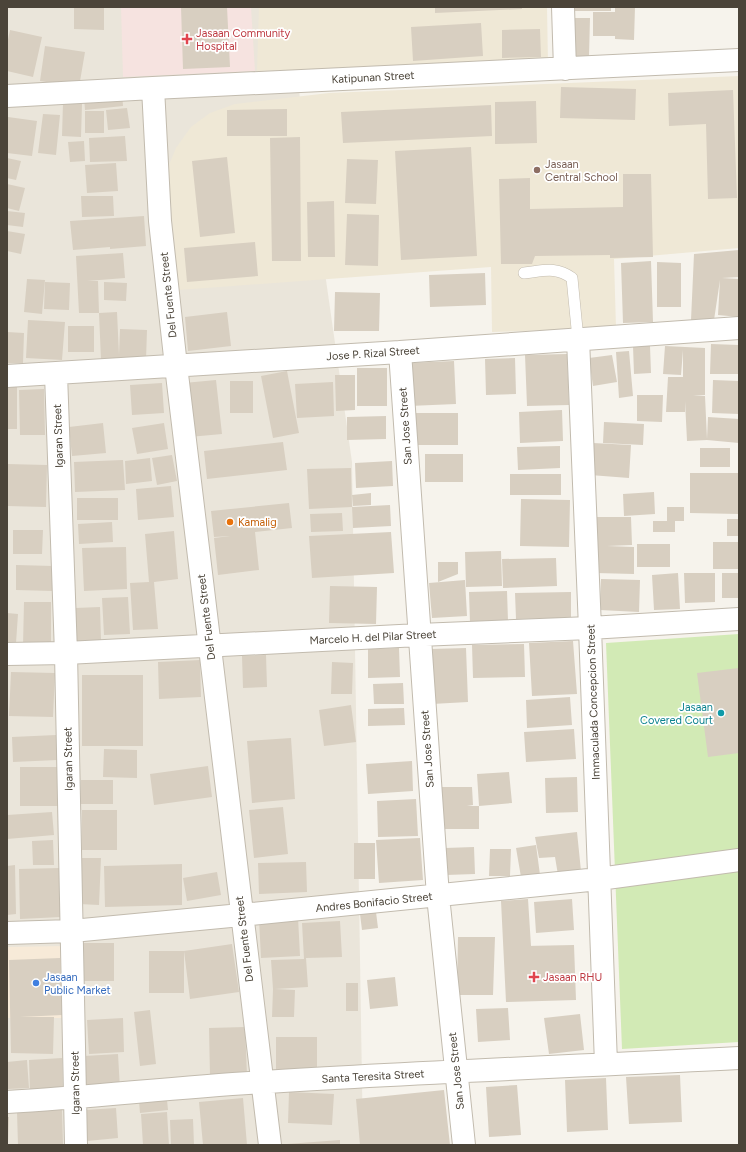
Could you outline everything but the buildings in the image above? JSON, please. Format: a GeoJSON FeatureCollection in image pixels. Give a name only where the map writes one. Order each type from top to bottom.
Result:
{"type":"FeatureCollection","features":[{"type":"Feature","properties":{"kind":"street"},"geometry":{"type":"LineString","coordinates":[[563,7],[565,69]]}},
{"type":"Feature","properties":{"kind":"street","name":"Katipunan Street"},"geometry":{"type":"LineString","coordinates":[[7,96],[739,60]]}},
{"type":"Feature","properties":{"kind":"street","name":"Del Fuente Street"},"geometry":{"type":"LineString","coordinates":[[152,88],[160,221],[176,366],[241,915],[270,1145]]}},
{"type":"Feature","properties":{"kind":"street","name":"Jose P. Rizal Street"},"geometry":{"type":"LineString","coordinates":[[7,376],[400,352],[739,328]]}},
{"type":"Feature","properties":{"kind":"street","name":"Immaculada Concepcion Street"},"geometry":{"type":"LineString","coordinates":[[578,339],[606,1064]]}},
{"type":"Feature","properties":{"kind":"street","name":"San Jose Street"},"geometry":{"type":"LineString","coordinates":[[400,352],[438,896],[464,1145]]}},
{"type":"Feature","properties":{"kind":"street","name":"Igaran Street"},"geometry":{"type":"LineString","coordinates":[[56,374],[66,653],[76,1145]]}},
{"type":"Feature","properties":{"kind":"street","name":"Marcelo H. del Pilar Street"},"geometry":{"type":"LineString","coordinates":[[7,654],[66,653],[590,628],[739,618]]}},
{"type":"Feature","properties":{"kind":"street","name":"Andres Bonifacio Street"},"geometry":{"type":"LineString","coordinates":[[7,933],[72,931],[438,896],[599,879],[739,860]]}},
{"type":"Feature","properties":{"kind":"street","name":"Santa Teresita Street"},"geometry":{"type":"LineString","coordinates":[[7,1102],[75,1098],[262,1082],[456,1071],[739,1058]]}},
{"type":"Feature","properties":{"kind":"lane"},"geometry":{"type":"LineString","coordinates":[[524,273],[556,270],[565,273],[572,278],[578,339]]}},
{"type":"Feature","properties":{"kind":"shaded area"},"geometry":{"type":"Polygon","coordinates":[[[7,7],[287,7],[352,462],[363,1145],[7,1145],[7,7]]]}},
{"type":"Feature","properties":{"kind":"shaded area","name":"Jasaan Community Hospital"},"geometry":{"type":"Polygon","coordinates":[[[121,7],[251,7],[255,71],[123,77],[121,7]]]}},
{"type":"Feature","properties":{"kind":"shaded area"},"geometry":{"type":"Polygon","coordinates":[[[259,7],[547,7],[548,64],[257,71],[259,7]]]}},
{"type":"Feature","properties":{"kind":"shaded area","name":"Jasaan Central School"},"geometry":{"type":"Polygon","coordinates":[[[739,76],[739,248],[614,259],[616,328],[492,332],[491,267],[179,290],[169,185],[169,165],[176,148],[191,127],[210,113],[235,104],[329,93],[739,76]]]}},
{"type":"Feature","properties":{"kind":"shaded area","name":"Jasaan Public Market"},"geometry":{"type":"Polygon","coordinates":[[[65,946],[66,1018],[7,1018],[7,947],[65,946]]]}},
{"type":"Feature","properties":{"kind":"green space"},"geometry":{"type":"Polygon","coordinates":[[[739,634],[739,1042],[622,1049],[606,643],[739,634]]]}},
{"type":"Feature","properties":{"kind":"place","name":"Jasaan Community Hospital"},"geometry":{"type":"Point","coordinates":[187,39]}},
{"type":"Feature","properties":{"kind":"place","name":"Jasaan Central School"},"geometry":{"type":"Point","coordinates":[537,170]}},
{"type":"Feature","properties":{"kind":"place","name":"Kamalig"},"geometry":{"type":"Point","coordinates":[230,522]}},
{"type":"Feature","properties":{"kind":"place","name":"Jasaan Covered Court"},"geometry":{"type":"Point","coordinates":[721,713]}},
{"type":"Feature","properties":{"kind":"place","name":"Jasaan RHU"},"geometry":{"type":"Point","coordinates":[534,977]}},
{"type":"Feature","properties":{"kind":"place","name":"Jasaan Public Market"},"geometry":{"type":"Point","coordinates":[36,983]}}]}
